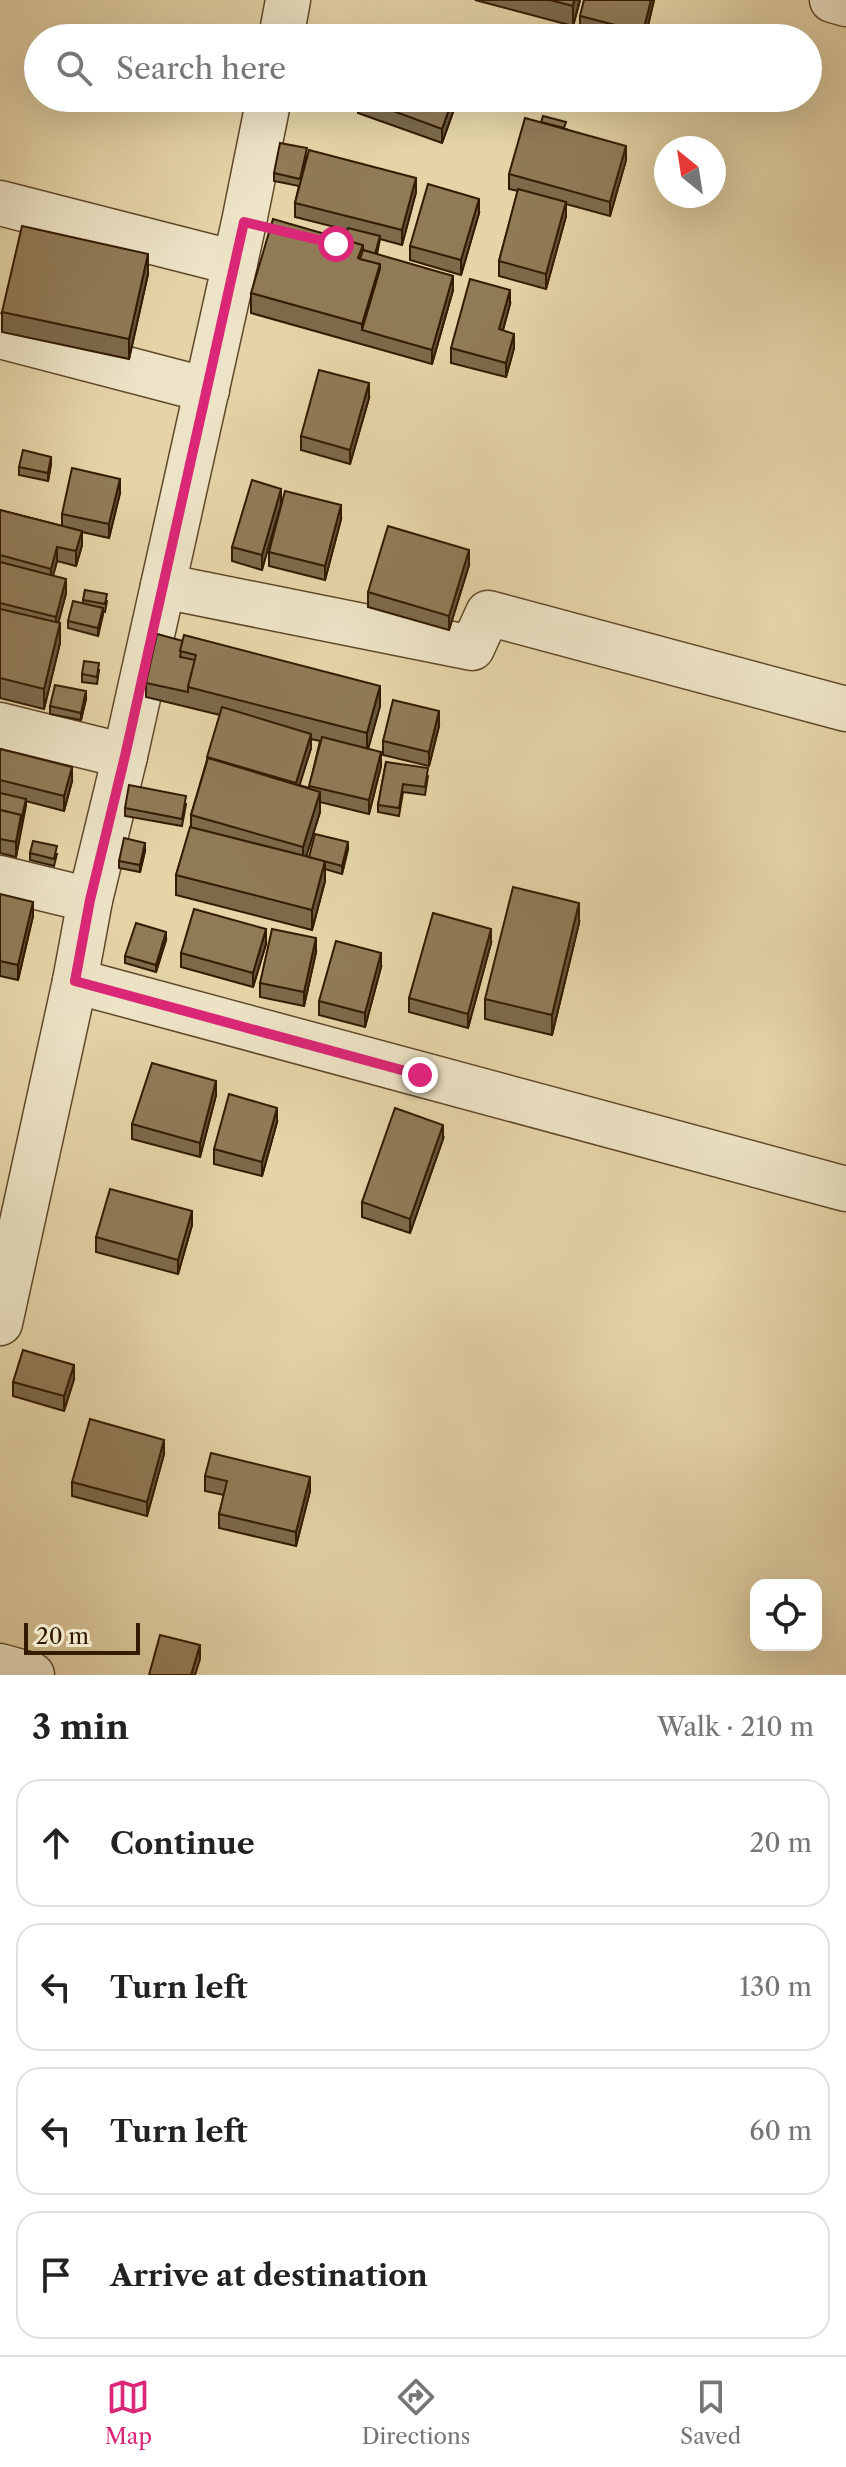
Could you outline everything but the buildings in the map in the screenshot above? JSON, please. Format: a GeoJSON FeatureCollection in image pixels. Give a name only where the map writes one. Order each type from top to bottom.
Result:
{"type":"FeatureCollection","features":[{"type":"Feature","properties":{"kind":"street"},"geometry":{"type":"LineString","coordinates":[[284,24],[288,0]]}},
{"type":"Feature","properties":{"kind":"street"},"geometry":{"type":"LineString","coordinates":[[832,0],[846,4]]}},
{"type":"Feature","properties":{"kind":"street"},"geometry":{"type":"LineString","coordinates":[[0,1323],[90,900],[207,390],[251,238],[267,112]]}},
{"type":"Feature","properties":{"kind":"street"},"geometry":{"type":"LineString","coordinates":[[0,203],[251,238]]}},
{"type":"Feature","properties":{"kind":"street"},"geometry":{"type":"LineString","coordinates":[[0,336],[207,390]]}},
{"type":"Feature","properties":{"kind":"street"},"geometry":{"type":"LineString","coordinates":[[163,586],[472,648],[488,613],[846,709]]}},
{"type":"Feature","properties":{"kind":"street"},"geometry":{"type":"LineString","coordinates":[[0,725],[125,756]]}},
{"type":"Feature","properties":{"kind":"street"},"geometry":{"type":"LineString","coordinates":[[0,878],[90,900]]}},
{"type":"Feature","properties":{"kind":"street"},"geometry":{"type":"LineString","coordinates":[[75,981],[846,1189]]}},
{"type":"Feature","properties":{"kind":"street"},"geometry":{"type":"LineString","coordinates":[[0,1666],[32,1675]]}},
{"type":"Feature","properties":{"kind":"route"},"geometry":{"type":"LineString","coordinates":[[336,244],[244,222],[90,900],[75,981],[420,1075]]}}]}
